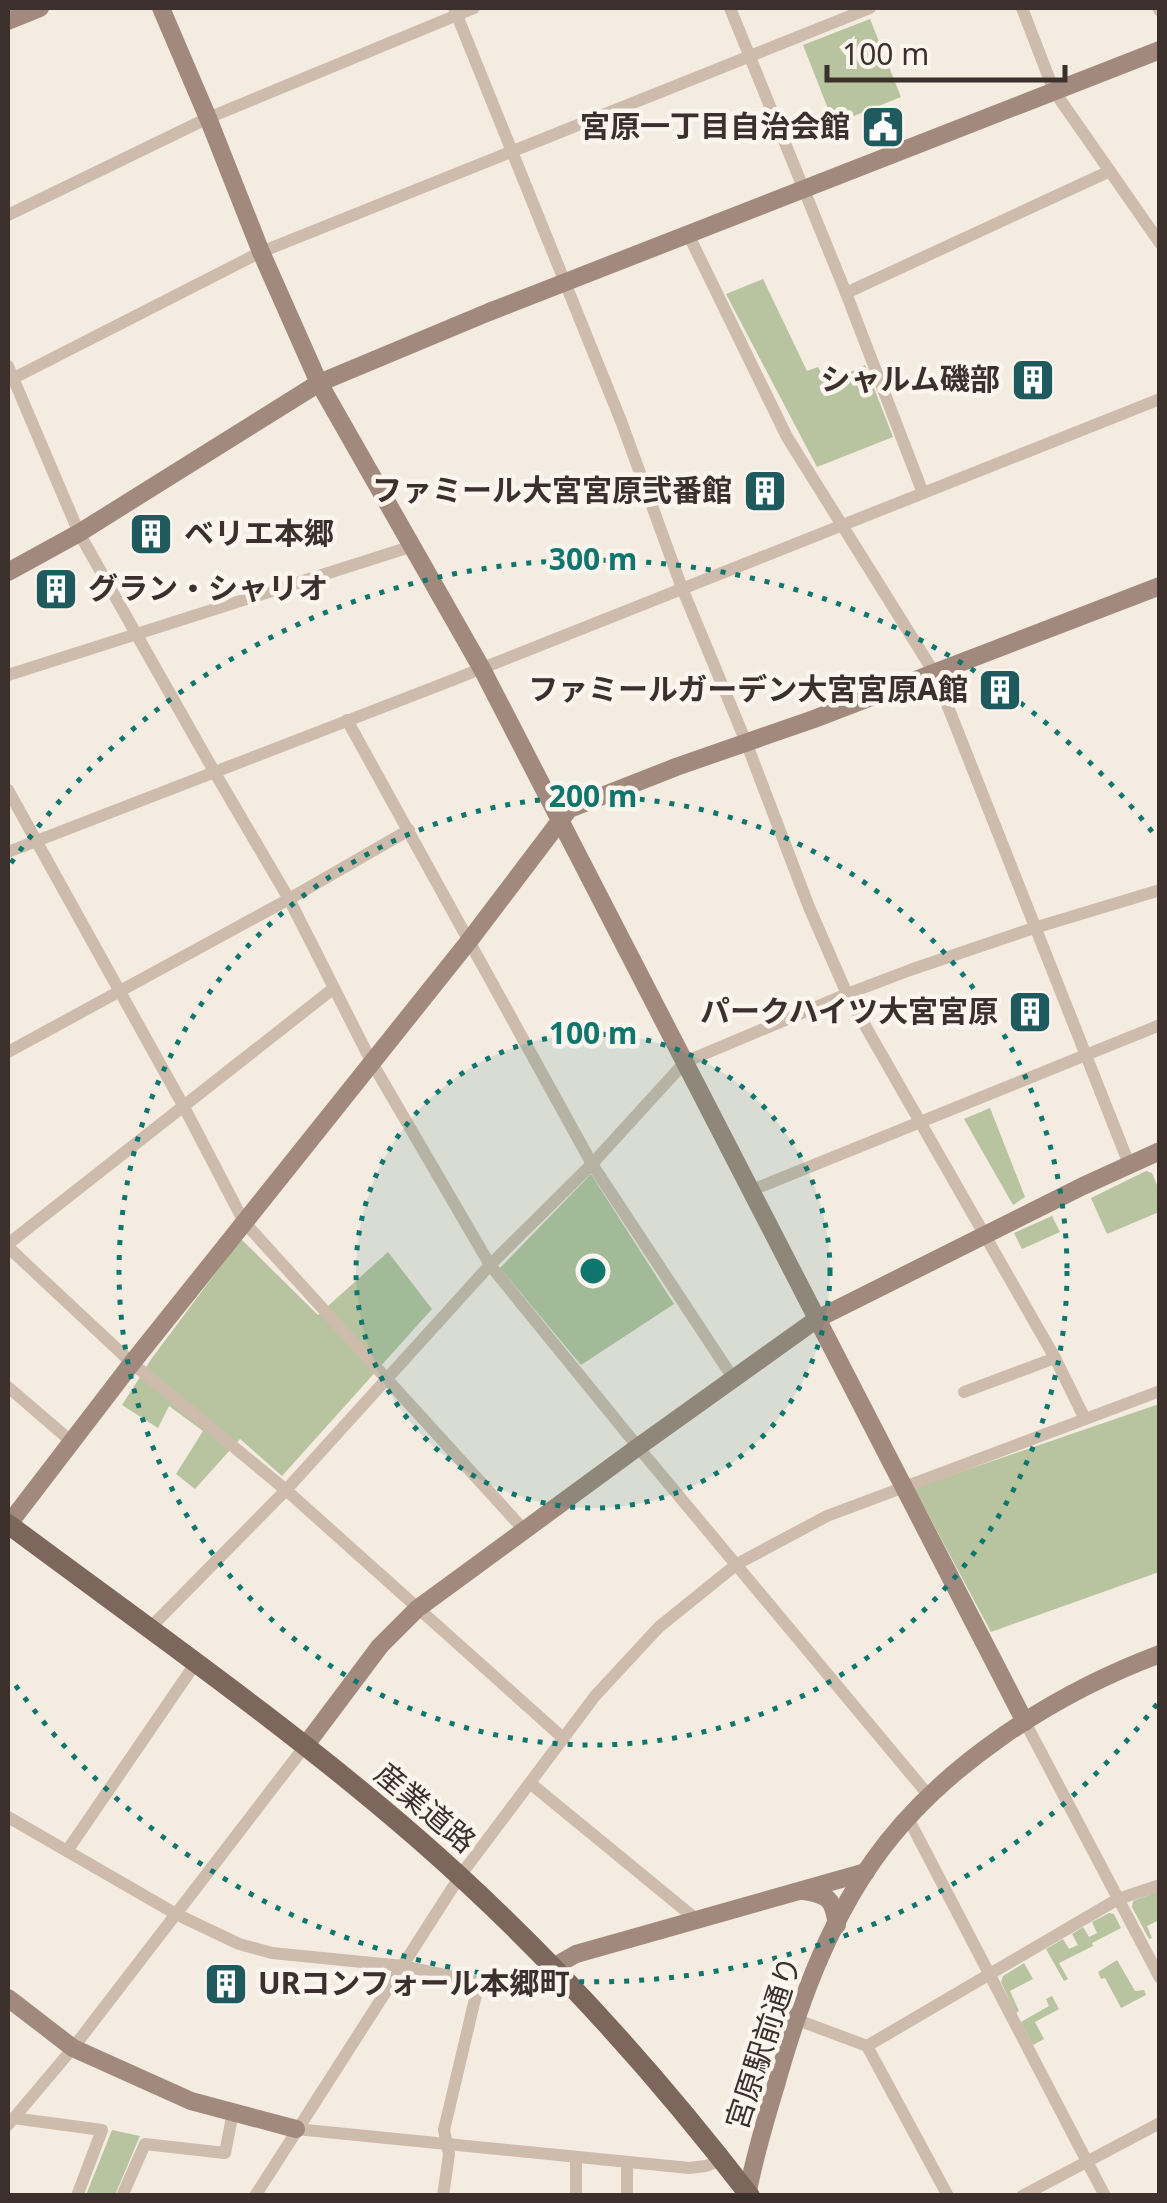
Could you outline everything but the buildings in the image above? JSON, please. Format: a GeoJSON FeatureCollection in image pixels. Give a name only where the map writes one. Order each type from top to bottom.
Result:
{"type":"FeatureCollection","features":[{"type":"Feature","properties":{"kind":"main road","name":"産業道路"},"geometry":{"type":"LineString","coordinates":[[8,1525],[305,1746],[460,1876],[628,2048],[748,2194]]}},
{"type":"Feature","properties":{"kind":"street"},"geometry":{"type":"LineString","coordinates":[[8,20],[40,8]]}},
{"type":"Feature","properties":{"kind":"street"},"geometry":{"type":"LineString","coordinates":[[161,8],[260,252],[319,383],[482,669],[1024,1722],[1160,1978]]}},
{"type":"Feature","properties":{"kind":"street"},"geometry":{"type":"LineString","coordinates":[[8,214],[208,118],[455,11],[474,8]]}},
{"type":"Feature","properties":{"kind":"street"},"geometry":{"type":"LineString","coordinates":[[730,8],[923,494]]}},
{"type":"Feature","properties":{"kind":"street"},"geometry":{"type":"LineString","coordinates":[[870,8],[260,252],[9,375],[80,533],[289,899],[371,1061],[490,1265],[930,1796]]}},
{"type":"Feature","properties":{"kind":"street"},"geometry":{"type":"LineString","coordinates":[[1022,8],[1054,92],[1160,243]]}},
{"type":"Feature","properties":{"kind":"street"},"geometry":{"type":"LineString","coordinates":[[455,11],[566,282],[809,907],[847,994],[1086,1419]]}},
{"type":"Feature","properties":{"kind":"street"},"geometry":{"type":"LineString","coordinates":[[8,572],[80,533],[319,383],[1160,50]]}},
{"type":"Feature","properties":{"kind":"street"},"geometry":{"type":"LineString","coordinates":[[846,293],[1110,170]]}},
{"type":"Feature","properties":{"kind":"street"},"geometry":{"type":"LineString","coordinates":[[689,236],[787,438],[936,674],[1129,1164]]}},
{"type":"Feature","properties":{"kind":"street"},"geometry":{"type":"LineString","coordinates":[[8,852],[482,669],[1160,399]]}},
{"type":"Feature","properties":{"kind":"street"},"geometry":{"type":"LineString","coordinates":[[8,675],[413,546]]}},
{"type":"Feature","properties":{"kind":"street"},"geometry":{"type":"LineString","coordinates":[[8,1525],[569,809],[936,674],[1160,586]]}},
{"type":"Feature","properties":{"kind":"street"},"geometry":{"type":"LineString","coordinates":[[347,720],[592,1164],[733,1378]]}},
{"type":"Feature","properties":{"kind":"street"},"geometry":{"type":"LineString","coordinates":[[8,790],[244,1222],[525,1531]]}},
{"type":"Feature","properties":{"kind":"street"},"geometry":{"type":"LineString","coordinates":[[8,1052],[409,830]]}},
{"type":"Feature","properties":{"kind":"street"},"geometry":{"type":"LineString","coordinates":[[149,1629],[286,1490],[490,1265],[592,1164],[685,1062],[847,994],[1034,928],[1160,890]]}},
{"type":"Feature","properties":{"kind":"street"},"geometry":{"type":"LineString","coordinates":[[334,988],[8,1245],[132,1363],[286,1490],[563,1738]]}},
{"type":"Feature","properties":{"kind":"street"},"geometry":{"type":"LineString","coordinates":[[752,1190],[1160,1026]]}},
{"type":"Feature","properties":{"kind":"street"},"geometry":{"type":"LineString","coordinates":[[10,2122],[73,2048],[380,1646],[418,1609],[817,1319],[1160,1151]]}},
{"type":"Feature","properties":{"kind":"street"},"geometry":{"type":"LineString","coordinates":[[964,1392],[1055,1358]]}},
{"type":"Feature","properties":{"kind":"street"},"geometry":{"type":"LineString","coordinates":[[8,1388],[72,1442]]}},
{"type":"Feature","properties":{"kind":"street"},"geometry":{"type":"LineString","coordinates":[[255,2196],[460,1876],[595,1696],[659,1627],[737,1564],[827,1516],[1160,1391]]}},
{"type":"Feature","properties":{"kind":"street","name":"宮原駅前通り"},"geometry":{"type":"LineString","coordinates":[[748,2194],[757,2148],[795,2020],[812,1976],[866,1872],[930,1796],[1024,1722],[1105,1675],[1160,1654]]}},
{"type":"Feature","properties":{"kind":"street"},"geometry":{"type":"LineString","coordinates":[[67,1851],[195,1664]]}},
{"type":"Feature","properties":{"kind":"street"},"geometry":{"type":"LineString","coordinates":[[530,1783],[697,1920]]}},
{"type":"Feature","properties":{"kind":"street"},"geometry":{"type":"LineString","coordinates":[[8,1817],[176,1914],[239,1944],[272,1953],[403,1966],[480,1982],[444,2130],[449,2154],[443,2196]]}},
{"type":"Feature","properties":{"kind":"street"},"geometry":{"type":"LineString","coordinates":[[908,1818],[1105,2196]]}},
{"type":"Feature","properties":{"kind":"street"},"geometry":{"type":"LineString","coordinates":[[553,1967],[576,1954],[866,1872]]}},
{"type":"Feature","properties":{"kind":"street"},"geometry":{"type":"LineString","coordinates":[[868,2046],[1118,1899],[1160,1884]]}},
{"type":"Feature","properties":{"kind":"street"},"geometry":{"type":"LineString","coordinates":[[802,1890],[830,1900],[837,1924]]}},
{"type":"Feature","properties":{"kind":"street"},"geometry":{"type":"LineString","coordinates":[[8,1998],[73,2048],[191,2101],[296,2129],[689,2168],[722,2160]]}},
{"type":"Feature","properties":{"kind":"street"},"geometry":{"type":"LineString","coordinates":[[795,2020],[868,2046],[948,2196]]}},
{"type":"Feature","properties":{"kind":"street"},"geometry":{"type":"LineString","coordinates":[[122,2196],[145,2144],[225,2153],[233,2112]]}},
{"type":"Feature","properties":{"kind":"street"},"geometry":{"type":"LineString","coordinates":[[10,2122],[102,2130],[77,2196]]}},
{"type":"Feature","properties":{"kind":"street"},"geometry":{"type":"LineString","coordinates":[[1022,2196],[1160,2123]]}},
{"type":"Feature","properties":{"kind":"street"},"geometry":{"type":"LineString","coordinates":[[576,2157],[576,2196]]}},
{"type":"Feature","properties":{"kind":"street"},"geometry":{"type":"LineString","coordinates":[[627,2162],[627,2196]]}},
{"type":"Feature","properties":{"kind":"green space"},"geometry":{"type":"Polygon","coordinates":[[[870,19],[901,97],[834,124],[803,45],[870,19]]]}},
{"type":"Feature","properties":{"kind":"green space"},"geometry":{"type":"Polygon","coordinates":[[[763,279],[807,371],[818,367],[827,383],[865,365],[893,437],[817,467],[726,294],[763,279]]]}},
{"type":"Feature","properties":{"kind":"green space"},"geometry":{"type":"Polygon","coordinates":[[[990,1108],[1025,1197],[1013,1205],[964,1119],[990,1108]]]}},
{"type":"Feature","properties":{"kind":"green space"},"geometry":{"type":"Polygon","coordinates":[[[1146,1171],[1152,1173],[1159,1190],[1159,1212],[1107,1234],[1091,1198],[1146,1171]]]}},
{"type":"Feature","properties":{"kind":"green space"},"geometry":{"type":"Polygon","coordinates":[[[591,1174],[674,1304],[581,1365],[500,1268],[591,1174]]]}},
{"type":"Feature","properties":{"kind":"green space"},"geometry":{"type":"Polygon","coordinates":[[[1052,1216],[1060,1232],[1022,1249],[1014,1233],[1052,1216]]]}},
{"type":"Feature","properties":{"kind":"green space"},"geometry":{"type":"Polygon","coordinates":[[[241,1239],[318,1315],[388,1252],[432,1309],[282,1476],[240,1439],[195,1489],[176,1474],[203,1431],[169,1406],[158,1428],[122,1405],[152,1358],[241,1239]]]}},
{"type":"Feature","properties":{"kind":"green space"},"geometry":{"type":"Polygon","coordinates":[[[1159,1404],[1159,1572],[991,1632],[914,1488],[1159,1404]]]}},
{"type":"Feature","properties":{"kind":"green space"},"geometry":{"type":"Polygon","coordinates":[[[1159,1891],[1159,1920],[1147,1926],[1152,1938],[1149,1939],[1132,1907],[1133,1901],[1159,1891]]]}},
{"type":"Feature","properties":{"kind":"green space"},"geometry":{"type":"Polygon","coordinates":[[[1114,1914],[1121,1928],[1059,1963],[1068,1979],[1064,1981],[1046,1949],[1063,1939],[1069,1949],[1078,1945],[1072,1934],[1083,1927],[1089,1937],[1097,1933],[1092,1922],[1114,1914]]]}},
{"type":"Feature","properties":{"kind":"green space"},"geometry":{"type":"Polygon","coordinates":[[[1117,1960],[1135,1991],[1144,1990],[1146,1995],[1121,2008],[1098,1972],[1117,1960]]]}},
{"type":"Feature","properties":{"kind":"green space"},"geometry":{"type":"Polygon","coordinates":[[[1024,1963],[1033,1979],[1010,1991],[1019,2011],[1016,2013],[1001,1982],[1003,1976],[1024,1963]]]}},
{"type":"Feature","properties":{"kind":"green space"},"geometry":{"type":"Polygon","coordinates":[[[1052,1996],[1059,2009],[1035,2022],[1044,2039],[1033,2045],[1021,2022],[1049,2006],[1046,1999],[1052,1996]]]}},
{"type":"Feature","properties":{"kind":"green space"},"geometry":{"type":"Polygon","coordinates":[[[112,2130],[140,2136],[115,2195],[86,2195],[112,2130]]]}},
{"type":"Feature","properties":{"kind":"place","name":"宮原一丁目自治会館"},"geometry":{"type":"Point","coordinates":[883,127]}},
{"type":"Feature","properties":{"kind":"place","name":"シャルム磯部"},"geometry":{"type":"Point","coordinates":[1033,380]}},
{"type":"Feature","properties":{"kind":"place","name":"ファミール大宮宮原弐番館"},"geometry":{"type":"Point","coordinates":[765,491]}},
{"type":"Feature","properties":{"kind":"place","name":"ベリエ本郷"},"geometry":{"type":"Point","coordinates":[151,534]}},
{"type":"Feature","properties":{"kind":"place","name":"グラン・シャリオ"},"geometry":{"type":"Point","coordinates":[56,589]}},
{"type":"Feature","properties":{"kind":"place","name":"ファミールガーデン大宮宮原A館"},"geometry":{"type":"Point","coordinates":[1000,690]}},
{"type":"Feature","properties":{"kind":"place","name":"パークハイツ大宮宮原"},"geometry":{"type":"Point","coordinates":[1030,1012]}},
{"type":"Feature","properties":{"kind":"place","name":"URコンフォール本郷町"},"geometry":{"type":"Point","coordinates":[226,1984]}}]}
